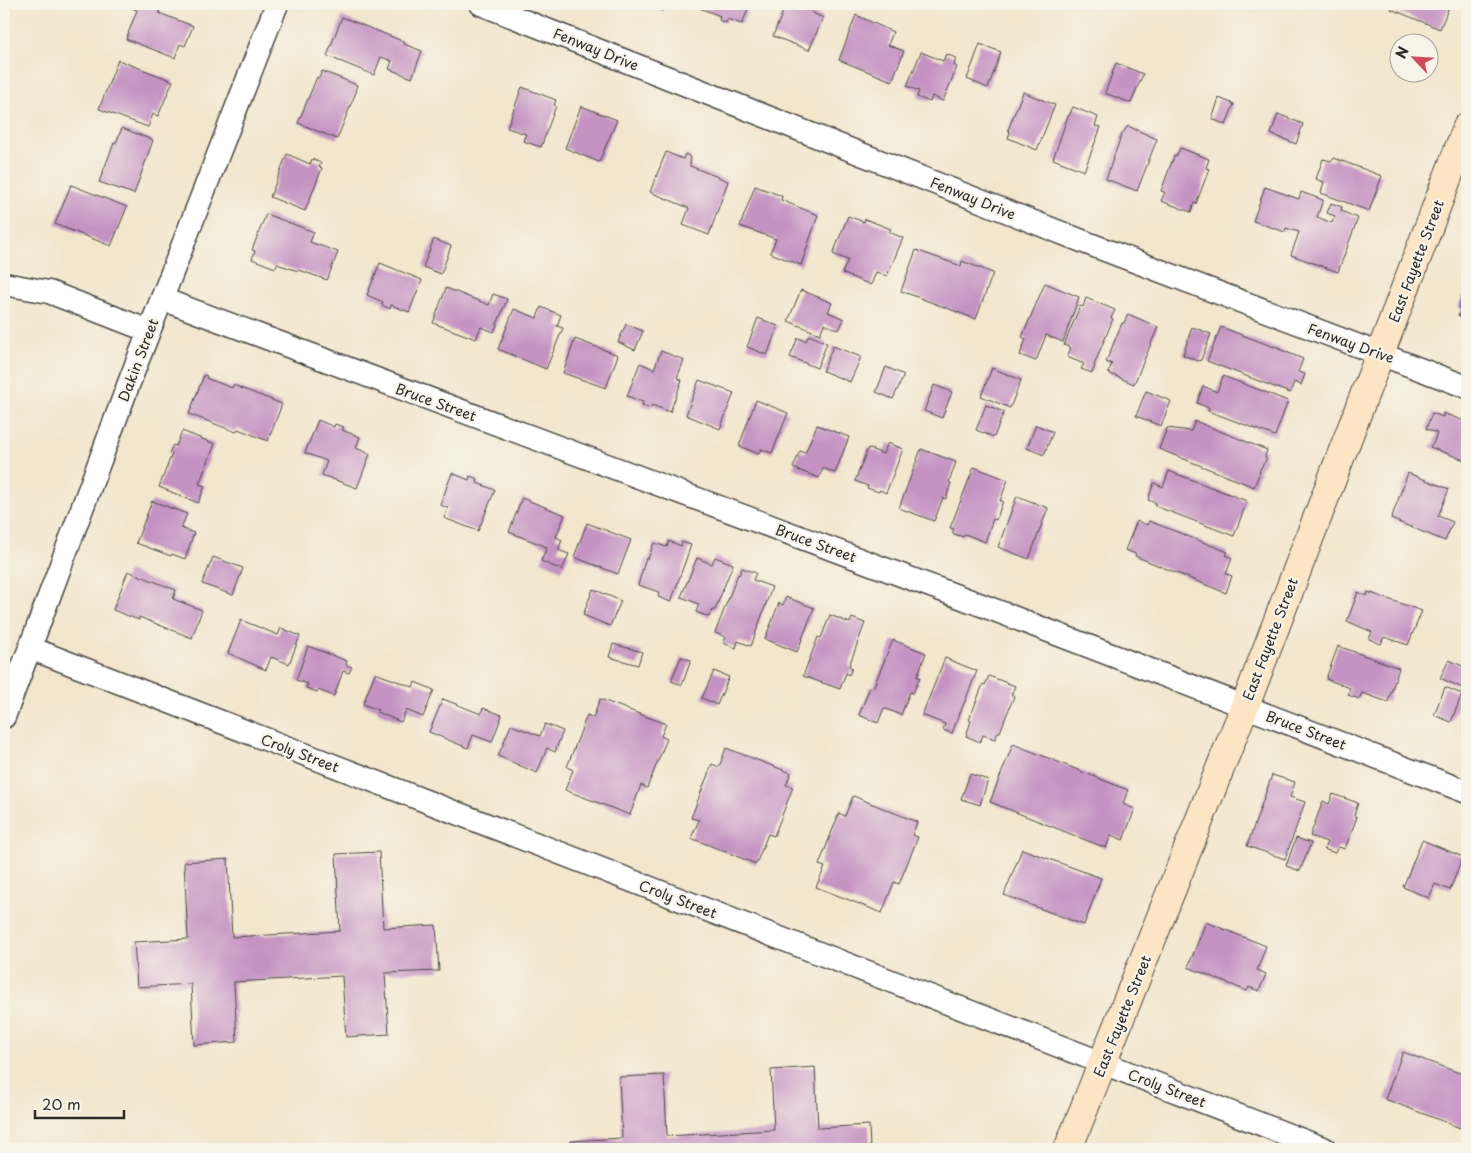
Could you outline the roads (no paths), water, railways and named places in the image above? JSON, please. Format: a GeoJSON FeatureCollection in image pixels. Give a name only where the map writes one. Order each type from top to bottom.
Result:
{"type":"FeatureCollection","features":[{"type":"Feature","properties":{"kind":"street","name":"Dakin Street"},"geometry":{"type":"LineString","coordinates":[[4,717],[149,331],[278,4]]}},
{"type":"Feature","properties":{"kind":"street","name":"Fenway Drive"},"geometry":{"type":"LineString","coordinates":[[481,4],[1092,245],[1467,387]]}},
{"type":"Feature","properties":{"kind":"street","name":"East Fayette Street"},"geometry":{"type":"LineString","coordinates":[[1068,1149],[1244,706],[1467,127]]}},
{"type":"Feature","properties":{"kind":"street"},"geometry":{"type":"LineString","coordinates":[[4,284],[49,292],[149,331]]}},
{"type":"Feature","properties":{"kind":"street","name":"Bruce Street"},"geometry":{"type":"LineString","coordinates":[[162,299],[974,602],[1467,792]]}},
{"type":"Feature","properties":{"kind":"street","name":"Croly Street"},"geometry":{"type":"LineString","coordinates":[[30,648],[1325,1149]]}}]}
